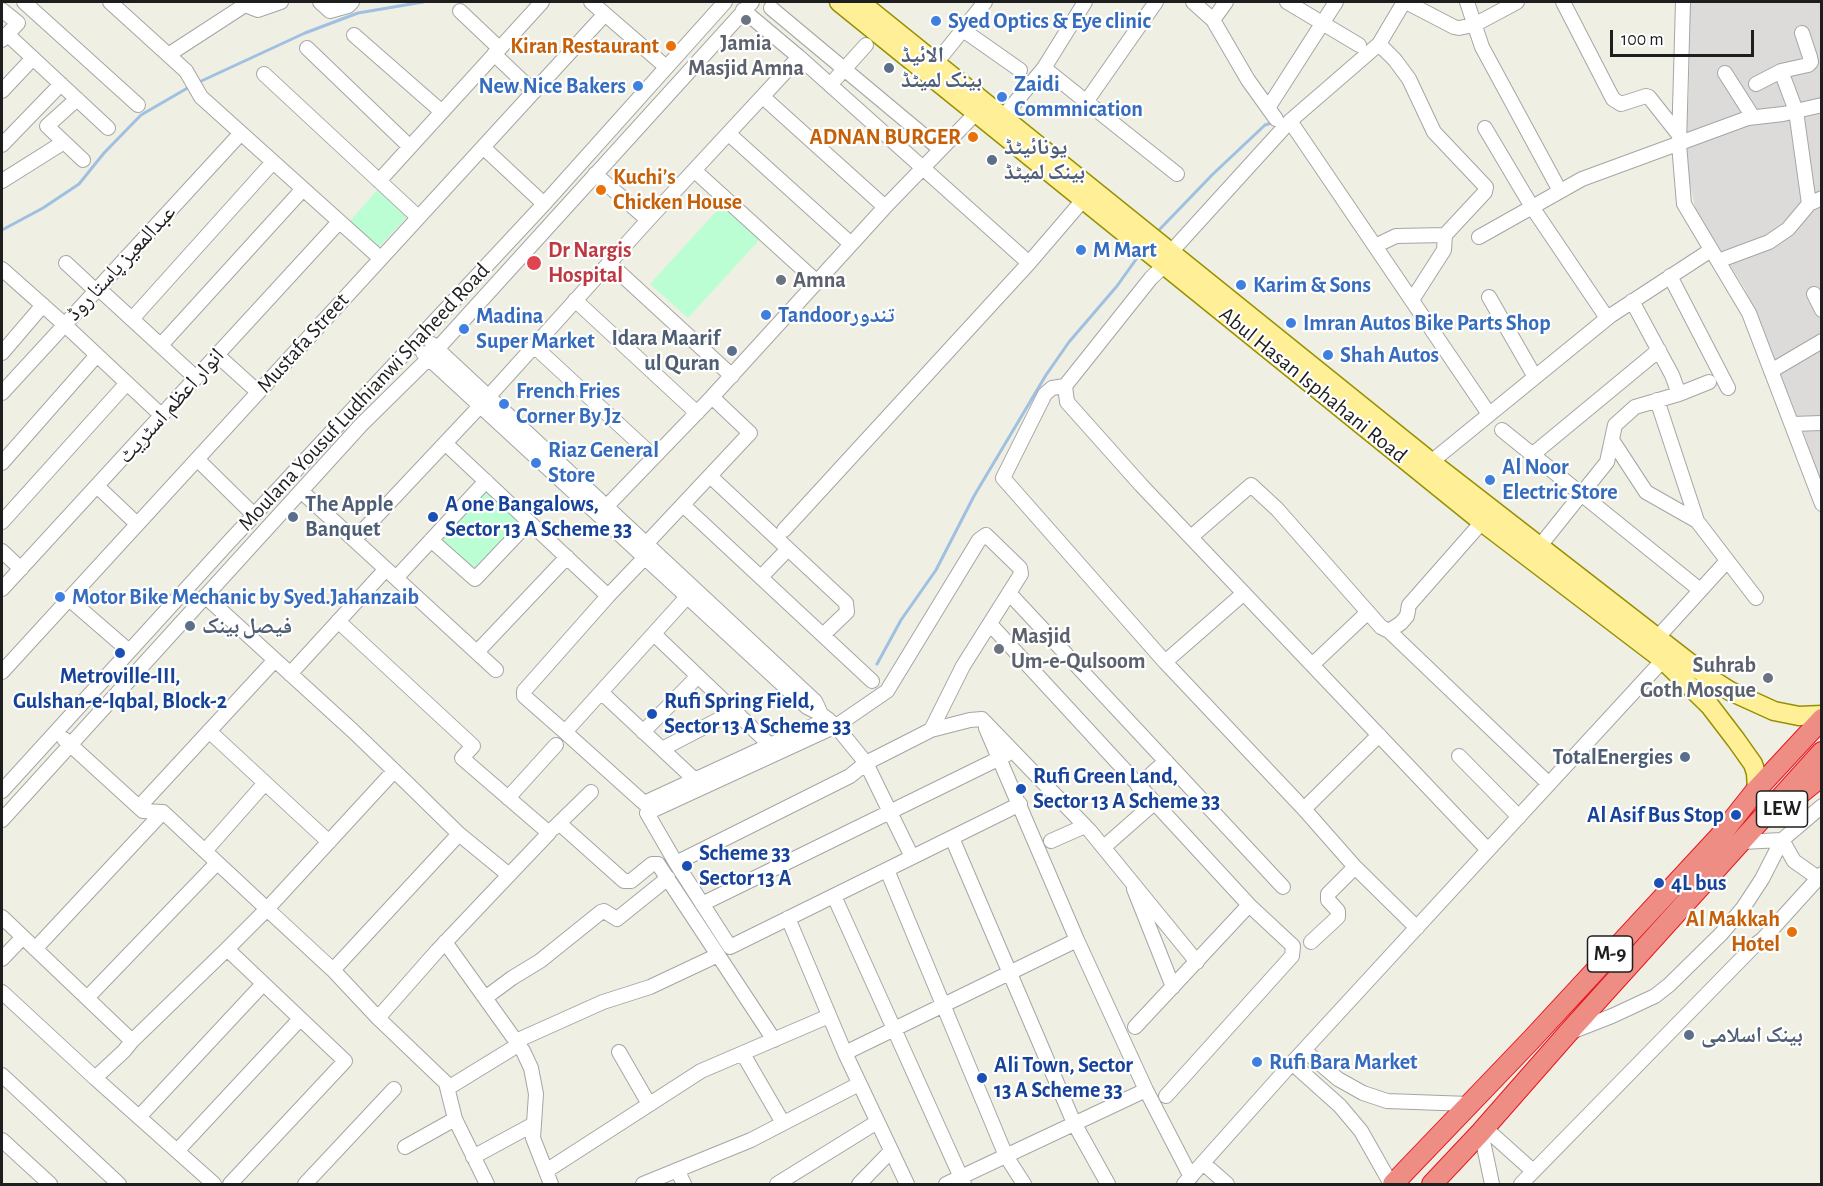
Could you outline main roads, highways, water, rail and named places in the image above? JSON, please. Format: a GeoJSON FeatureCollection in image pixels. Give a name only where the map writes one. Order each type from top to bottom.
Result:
{"type":"FeatureCollection","features":[{"type":"Feature","properties":{"kind":"highway","name":"M-9"},"geometry":{"type":"LineString","coordinates":[[1392,1185],[1719,837],[1757,789],[1821,719]]}},
{"type":"Feature","properties":{"kind":"highway","name":"M-9"},"geometry":{"type":"LineString","coordinates":[[1432,1185],[1821,752]]}},
{"type":"Feature","properties":{"kind":"highway","name":"LEW"},"geometry":{"type":"LineString","coordinates":[[1742,842],[1821,776]]}},
{"type":"Feature","properties":{"kind":"main road","name":"Abul Hasan Isphahani Road"},"geometry":{"type":"LineString","coordinates":[[839,2],[976,113],[999,122],[1427,468],[1539,547],[1708,677],[1730,691],[1787,715],[1821,715]]}},
{"type":"Feature","properties":{"kind":"main road","name":"Abul Hasan Isphahani Road"},"geometry":{"type":"LineString","coordinates":[[860,2],[936,63],[1083,200],[1168,259]]}},
{"type":"Feature","properties":{"kind":"main road","name":"Abul Hasan Isphahani Road"},"geometry":{"type":"LineString","coordinates":[[1427,468],[1482,522],[1663,660],[1714,711],[1753,764],[1757,789]]}},
{"type":"Feature","properties":{"kind":"main road"},"geometry":{"type":"LineString","coordinates":[[1714,711],[1730,691]]}},
{"type":"Feature","properties":{"kind":"waterway"},"geometry":{"type":"LineString","coordinates":[[197,83],[305,33],[358,13],[423,2]]}},
{"type":"Feature","properties":{"kind":"waterway"},"geometry":{"type":"LineString","coordinates":[[2,230],[43,208],[79,184],[104,153],[141,115],[191,86]]}},
{"type":"Feature","properties":{"kind":"waterway"},"geometry":{"type":"LineString","coordinates":[[1160,229],[1265,125],[1274,122]]}},
{"type":"Feature","properties":{"kind":"waterway"},"geometry":{"type":"LineString","coordinates":[[877,664],[901,620],[936,570],[974,496],[1046,375],[1069,342],[1117,286],[1137,258]]}},
{"type":"Feature","properties":{"kind":"place","name":"Jamia Masjid Amna"},"geometry":{"type":"Point","coordinates":[746,20]}},
{"type":"Feature","properties":{"kind":"place","name":"Syed Optics & Eye clinic"},"geometry":{"type":"Point","coordinates":[936,21]}},
{"type":"Feature","properties":{"kind":"place","name":"Kiran Restaurant"},"geometry":{"type":"Point","coordinates":[671,46]}},
{"type":"Feature","properties":{"kind":"place","name":"الائیڈ بینک لمیٹڈ"},"geometry":{"type":"Point","coordinates":[889,68]}},
{"type":"Feature","properties":{"kind":"place","name":"New Nice Bakers"},"geometry":{"type":"Point","coordinates":[638,86]}},
{"type":"Feature","properties":{"kind":"place","name":"Zaidi Commnication"},"geometry":{"type":"Point","coordinates":[1002,97]}},
{"type":"Feature","properties":{"kind":"place","name":"ADNAN BURGER"},"geometry":{"type":"Point","coordinates":[973,137]}},
{"type":"Feature","properties":{"kind":"place","name":"یونائیٹڈ بینک لمیٹڈ"},"geometry":{"type":"Point","coordinates":[992,160]}},
{"type":"Feature","properties":{"kind":"place","name":"Kuchi’s Chicken House"},"geometry":{"type":"Point","coordinates":[601,190]}},
{"type":"Feature","properties":{"kind":"place","name":"M Mart"},"geometry":{"type":"Point","coordinates":[1081,250]}},
{"type":"Feature","properties":{"kind":"place","name":"Dr Nargis Hospital"},"geometry":{"type":"Point","coordinates":[534,263]}},
{"type":"Feature","properties":{"kind":"place","name":"Amna"},"geometry":{"type":"Point","coordinates":[781,280]}},
{"type":"Feature","properties":{"kind":"place","name":"Karim & Sons"},"geometry":{"type":"Point","coordinates":[1241,285]}},
{"type":"Feature","properties":{"kind":"place","name":"Tandoorتندور"},"geometry":{"type":"Point","coordinates":[766,315]}},
{"type":"Feature","properties":{"kind":"place","name":"Imran Autos Bike Parts Shop"},"geometry":{"type":"Point","coordinates":[1291,323]}},
{"type":"Feature","properties":{"kind":"place","name":"Madina Super Market"},"geometry":{"type":"Point","coordinates":[464,329]}},
{"type":"Feature","properties":{"kind":"place","name":"Idara Maarif ul Quran"},"geometry":{"type":"Point","coordinates":[732,351]}},
{"type":"Feature","properties":{"kind":"place","name":"Shah Autos"},"geometry":{"type":"Point","coordinates":[1328,355]}},
{"type":"Feature","properties":{"kind":"place","name":"French Fries Corner By Jz"},"geometry":{"type":"Point","coordinates":[504,404]}},
{"type":"Feature","properties":{"kind":"place","name":"Riaz General Store"},"geometry":{"type":"Point","coordinates":[536,463]}},
{"type":"Feature","properties":{"kind":"place","name":"Al Noor Electric Store"},"geometry":{"type":"Point","coordinates":[1490,480]}},
{"type":"Feature","properties":{"kind":"place","name":"The Apple Banquet"},"geometry":{"type":"Point","coordinates":[293,517]}},
{"type":"Feature","properties":{"kind":"place","name":"A one Bangalows, Sector 13 A Scheme 33"},"geometry":{"type":"Point","coordinates":[433,517]}},
{"type":"Feature","properties":{"kind":"place","name":"Motor Bike Mechanic by Syed.Jahanzaib"},"geometry":{"type":"Point","coordinates":[60,597]}},
{"type":"Feature","properties":{"kind":"place","name":"فیصل بینک"},"geometry":{"type":"Point","coordinates":[190,626]}},
{"type":"Feature","properties":{"kind":"place","name":"Masjid Um-e-Qulsoom"},"geometry":{"type":"Point","coordinates":[999,649]}},
{"type":"Feature","properties":{"kind":"place","name":"Metroville-III, Gulshan-e-Iqbal, Block-2"},"geometry":{"type":"Point","coordinates":[120,653]}},
{"type":"Feature","properties":{"kind":"place","name":"Suhrab Goth Mosque"},"geometry":{"type":"Point","coordinates":[1768,678]}},
{"type":"Feature","properties":{"kind":"place","name":"Rufi Spring Field, Sector 13 A Scheme 33"},"geometry":{"type":"Point","coordinates":[652,714]}},
{"type":"Feature","properties":{"kind":"place","name":"TotalEnergies"},"geometry":{"type":"Point","coordinates":[1685,757]}},
{"type":"Feature","properties":{"kind":"place","name":"Rufi Green Land, Sector 13 A Scheme 33"},"geometry":{"type":"Point","coordinates":[1021,789]}},
{"type":"Feature","properties":{"kind":"place","name":"Al Asif Bus Stop"},"geometry":{"type":"Point","coordinates":[1736,815]}},
{"type":"Feature","properties":{"kind":"place","name":"Scheme 33 Sector 13 A"},"geometry":{"type":"Point","coordinates":[687,866]}},
{"type":"Feature","properties":{"kind":"place","name":"4L bus"},"geometry":{"type":"Point","coordinates":[1659,883]}},
{"type":"Feature","properties":{"kind":"place","name":"Al Makkah Hotel"},"geometry":{"type":"Point","coordinates":[1792,932]}},
{"type":"Feature","properties":{"kind":"place","name":"بینک اسلامی"},"geometry":{"type":"Point","coordinates":[1689,1035]}},
{"type":"Feature","properties":{"kind":"place","name":"Rufi Bara Market"},"geometry":{"type":"Point","coordinates":[1257,1062]}},
{"type":"Feature","properties":{"kind":"place","name":"Ali Town, Sector 13 A Scheme 33"},"geometry":{"type":"Point","coordinates":[982,1078]}}]}
